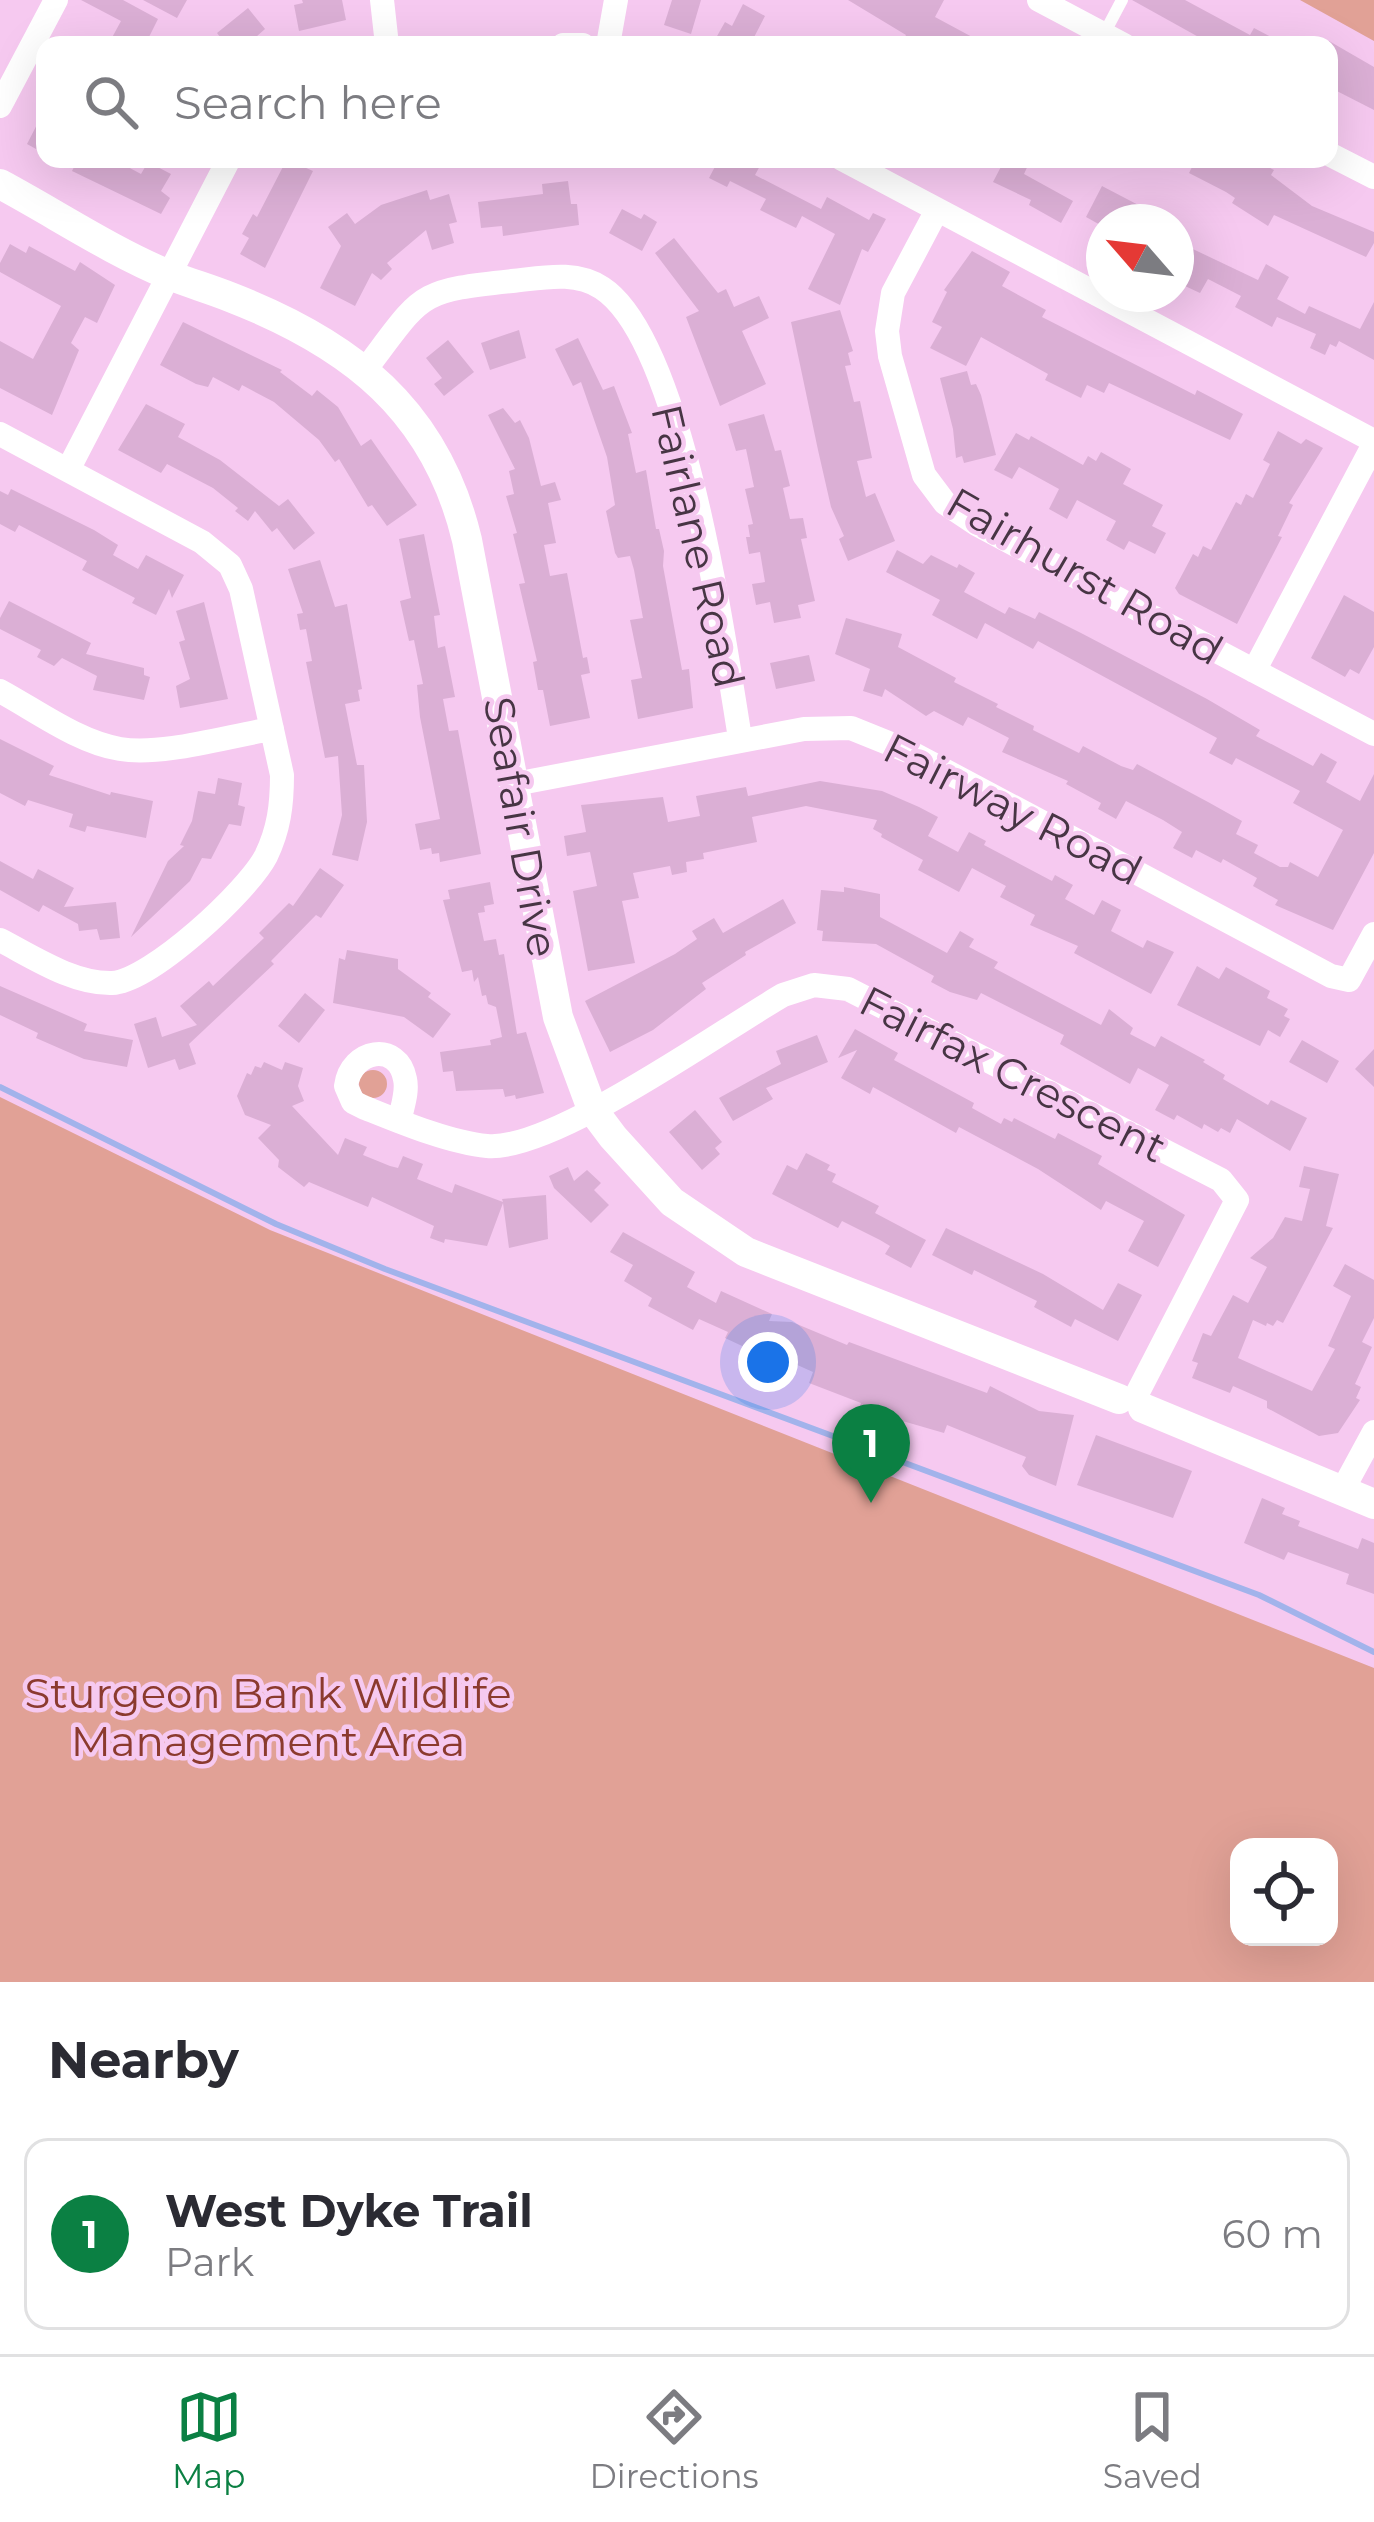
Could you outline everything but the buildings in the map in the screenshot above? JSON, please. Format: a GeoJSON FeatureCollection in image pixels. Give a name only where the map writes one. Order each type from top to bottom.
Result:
{"type":"FeatureCollection","features":[{"type":"Feature","properties":{"kind":"street"},"geometry":{"type":"LineString","coordinates":[[37,36],[56,0]]}},
{"type":"Feature","properties":{"kind":"street"},"geometry":{"type":"LineString","coordinates":[[382,0],[386,36]]}},
{"type":"Feature","properties":{"kind":"street"},"geometry":{"type":"LineString","coordinates":[[610,36],[616,0]]}},
{"type":"Feature","properties":{"kind":"street"},"geometry":{"type":"LineString","coordinates":[[1039,0],[1106,36]]}},
{"type":"Feature","properties":{"kind":"street"},"geometry":{"type":"LineString","coordinates":[[0,106],[36,38]]}},
{"type":"Feature","properties":{"kind":"street"},"geometry":{"type":"LineString","coordinates":[[1338,159],[1374,177]]}},
{"type":"Feature","properties":{"kind":"street"},"geometry":{"type":"LineString","coordinates":[[68,470],[224,168]]}},
{"type":"Feature","properties":{"kind":"street"},"geometry":{"type":"LineString","coordinates":[[859,168],[1374,442],[1254,671]]}},
{"type":"Feature","properties":{"kind":"street","name":"Seafair Drive"},"geometry":{"type":"LineString","coordinates":[[0,184],[167,275],[274,317],[365,370],[397,400],[434,448],[458,503],[554,1003],[592,1109],[647,1179],[672,1202],[746,1252],[1133,1400],[1374,1504]]}},
{"type":"Feature","properties":{"kind":"street","name":"Fairhurst Road"},"geometry":{"type":"LineString","coordinates":[[937,210],[892,293],[887,332],[915,454],[933,491],[978,525],[1374,734]]}},
{"type":"Feature","properties":{"kind":"street","name":"Fairlane Road"},"geometry":{"type":"LineString","coordinates":[[365,370],[411,309],[440,290],[568,277],[596,284],[620,303],[635,326],[683,443],[740,739]]}},
{"type":"Feature","properties":{"kind":"street"},"geometry":{"type":"LineString","coordinates":[[0,434],[202,542],[230,565],[248,613],[282,776],[280,818],[262,862],[224,904],[156,965],[115,983],[92,981],[0,940]]}},
{"type":"Feature","properties":{"kind":"street"},"geometry":{"type":"LineString","coordinates":[[0,691],[117,749],[148,750],[272,729]]}},
{"type":"Feature","properties":{"kind":"street","name":"Fairway Road"},"geometry":{"type":"LineString","coordinates":[[515,784],[740,739],[851,728],[884,740],[1331,976],[1349,980],[1374,934]]}},
{"type":"Feature","properties":{"kind":"street","name":"Fairfax Crescent"},"geometry":{"type":"LineString","coordinates":[[592,1109],[799,988],[814,985],[848,989],[1220,1180],[1237,1200],[1133,1400]]}},
{"type":"Feature","properties":{"kind":"street"},"geometry":{"type":"LineString","coordinates":[[400,1119],[489,1147],[555,1131],[592,1109]]}},
{"type":"Feature","properties":{"kind":"street"},"geometry":{"type":"LineString","coordinates":[[1342,1491],[1374,1432]]}},
{"type":"Feature","properties":{"kind":"lane"},"geometry":{"type":"LineString","coordinates":[[1115,36],[1122,0]]}},
{"type":"Feature","properties":{"kind":"green space"},"geometry":{"type":"Polygon","coordinates":[[[1300,0],[1374,0],[1374,41],[1300,0]]]}},
{"type":"Feature","properties":{"kind":"green space"},"geometry":{"type":"Polygon","coordinates":[[[373,1070],[383,1074],[387,1084],[383,1094],[373,1098],[363,1094],[359,1084],[363,1074],[373,1070]]]}},
{"type":"Feature","properties":{"kind":"green space","name":"Sturgeon Bank Wildlife Management Area"},"geometry":{"type":"Polygon","coordinates":[[[0,1097],[270,1230],[1374,1668],[1374,1982],[0,1982],[0,1097]]]}},
{"type":"Feature","properties":{"kind":"waterway"},"geometry":{"type":"LineString","coordinates":[[0,1087],[276,1224],[385,1269],[1259,1595],[1374,1652]]}},
{"type":"Feature","properties":{"kind":"place","name":"West Dyke Trail"},"geometry":{"type":"Point","coordinates":[871,1503]}}]}
